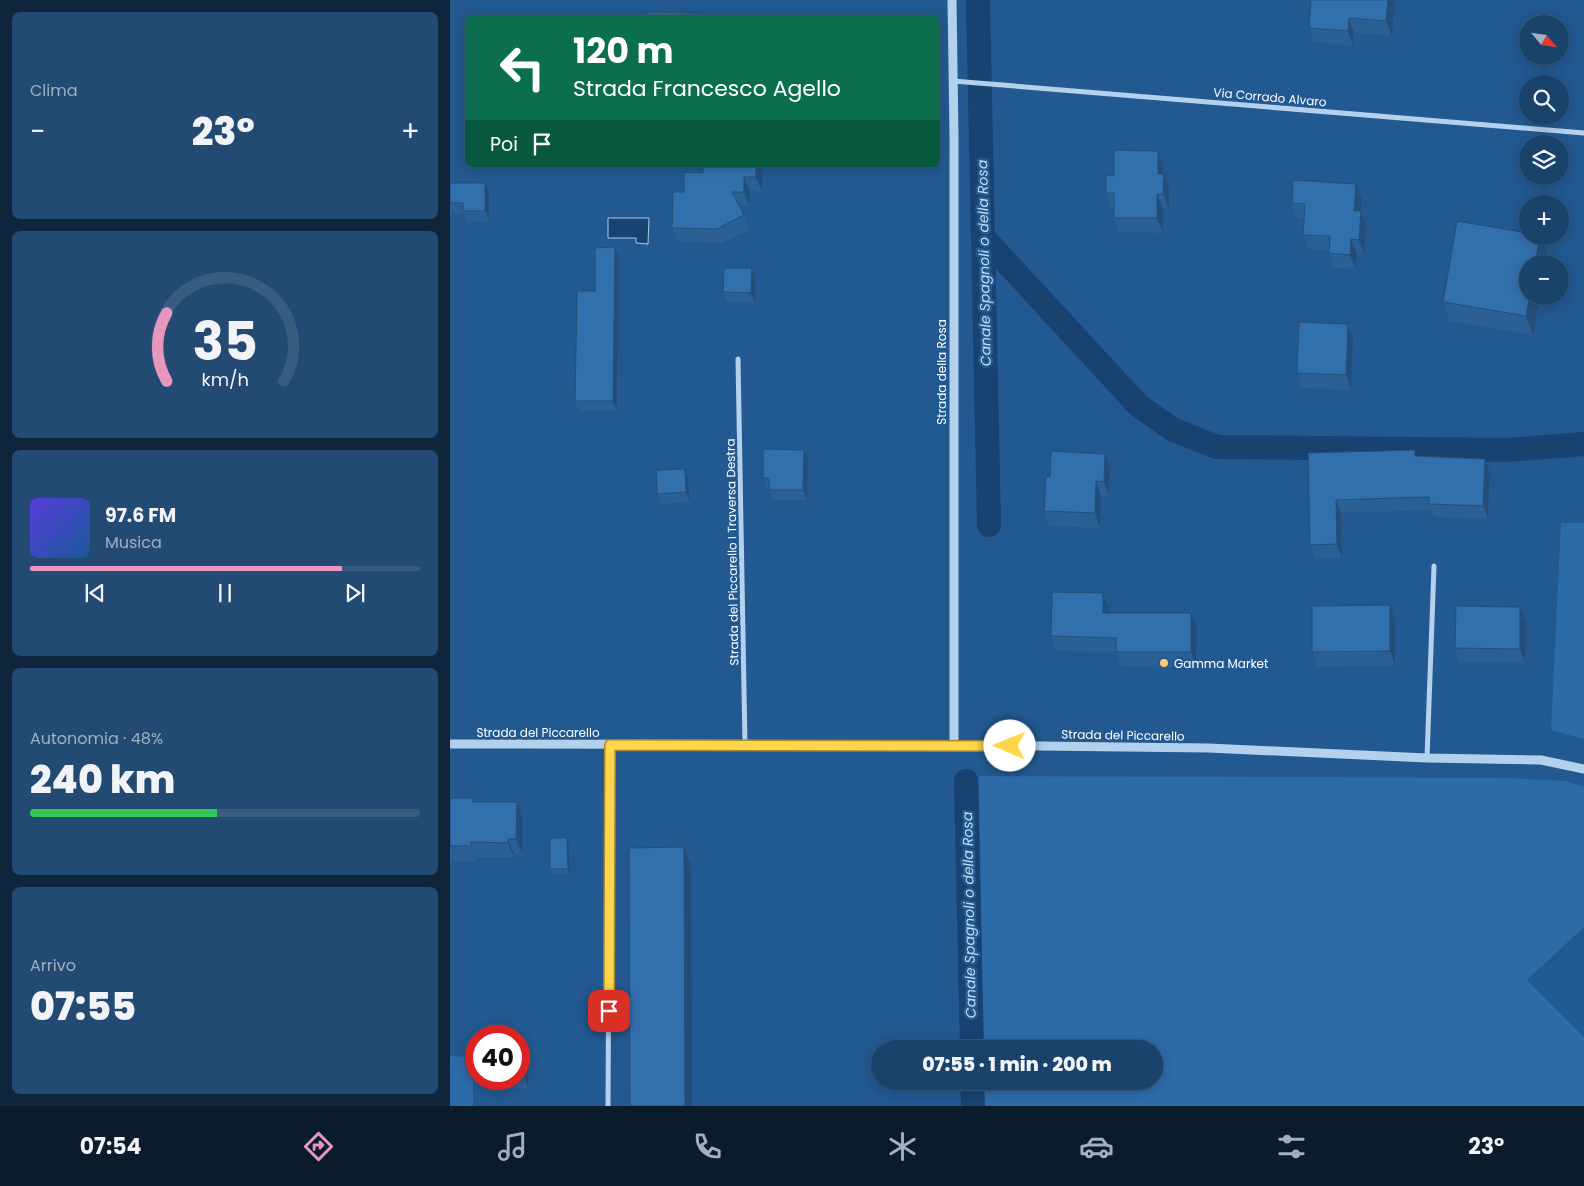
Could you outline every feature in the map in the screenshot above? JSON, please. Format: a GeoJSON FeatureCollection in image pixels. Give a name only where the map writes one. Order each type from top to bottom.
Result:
{"type":"FeatureCollection","features":[{"type":"Feature","properties":{"kind":"street","name":"Strada della Rosa"},"geometry":{"type":"LineString","coordinates":[[952,0],[954,745]]}},
{"type":"Feature","properties":{"kind":"street","name":"Via Corrado Alvaro"},"geometry":{"type":"LineString","coordinates":[[953,81],[1584,133]]}},
{"type":"Feature","properties":{"kind":"street","name":"Strada del Piccarello I Traversa Destra"},"geometry":{"type":"LineString","coordinates":[[738,359],[745,745]]}},
{"type":"Feature","properties":{"kind":"street"},"geometry":{"type":"LineString","coordinates":[[1427,758],[1434,566]]}},
{"type":"Feature","properties":{"kind":"street","name":"Strada del Piccarello"},"geometry":{"type":"LineString","coordinates":[[450,744],[954,745],[1209,748],[1427,758],[1541,760],[1584,769]]}},
{"type":"Feature","properties":{"kind":"street"},"geometry":{"type":"LineString","coordinates":[[608,1106],[610,745]]}},
{"type":"Feature","properties":{"kind":"shaded area"},"geometry":{"type":"Polygon","coordinates":[[[608,218],[649,218],[648,244],[636,243],[636,238],[608,238],[608,218]]]}},
{"type":"Feature","properties":{"kind":"shaded area"},"geometry":{"type":"Polygon","coordinates":[[[1561,523],[1584,523],[1584,739],[1551,730],[1561,523]]]}},
{"type":"Feature","properties":{"kind":"shaded area"},"geometry":{"type":"Polygon","coordinates":[[[979,776],[1504,778],[1566,781],[1584,787],[1584,927],[1527,980],[1584,1037],[1584,1106],[984,1106],[983,1090],[1163,1090],[1163,1040],[983,1040],[979,776]]]}},
{"type":"Feature","properties":{"kind":"shaded area"},"geometry":{"type":"Polygon","coordinates":[[[450,1056],[465,1057],[465,1090],[473,1090],[473,1106],[450,1106],[450,1056]]]}},
{"type":"Feature","properties":{"kind":"building"},"geometry":{"type":"Polygon","coordinates":[[[1311,0],[1388,0],[1386,21],[1349,18],[1348,31],[1309,28],[1311,0]]]}},
{"type":"Feature","properties":{"kind":"building"},"geometry":{"type":"Polygon","coordinates":[[[648,12],[697,13],[697,15],[648,15],[648,12]]]}},
{"type":"Feature","properties":{"kind":"building"},"geometry":{"type":"Polygon","coordinates":[[[1114,150],[1158,151],[1158,174],[1164,174],[1163,194],[1157,194],[1157,218],[1114,218],[1114,193],[1106,193],[1106,175],[1114,176],[1114,150]]]}},
{"type":"Feature","properties":{"kind":"building"},"geometry":{"type":"Polygon","coordinates":[[[703,167],[756,167],[756,177],[744,177],[744,192],[732,192],[744,215],[717,229],[672,228],[673,192],[684,192],[684,172],[703,173],[703,167]]]}},
{"type":"Feature","properties":{"kind":"building"},"geometry":{"type":"Polygon","coordinates":[[[1293,180],[1356,184],[1354,211],[1361,211],[1359,240],[1351,239],[1350,255],[1329,253],[1330,236],[1303,235],[1305,204],[1292,203],[1293,180]]]}},
{"type":"Feature","properties":{"kind":"building"},"geometry":{"type":"Polygon","coordinates":[[[450,183],[485,183],[485,211],[463,211],[463,203],[450,203],[450,183]]]}},
{"type":"Feature","properties":{"kind":"building"},"geometry":{"type":"Polygon","coordinates":[[[1457,221],[1519,231],[1519,245],[1538,245],[1537,255],[1519,255],[1519,305],[1528,305],[1526,316],[1443,302],[1457,221]]]}},
{"type":"Feature","properties":{"kind":"building"},"geometry":{"type":"Polygon","coordinates":[[[615,247],[613,401],[575,401],[577,291],[595,291],[595,248],[615,247]]]}},
{"type":"Feature","properties":{"kind":"building"},"geometry":{"type":"Polygon","coordinates":[[[724,268],[752,268],[751,293],[723,292],[724,268]]]}},
{"type":"Feature","properties":{"kind":"building"},"geometry":{"type":"Polygon","coordinates":[[[1299,322],[1348,324],[1346,375],[1297,373],[1299,322]]]}},
{"type":"Feature","properties":{"kind":"building"},"geometry":{"type":"Polygon","coordinates":[[[763,449],[804,450],[803,490],[769,490],[769,478],[763,478],[763,449]]]}},
{"type":"Feature","properties":{"kind":"building"},"geometry":{"type":"Polygon","coordinates":[[[1415,450],[1415,456],[1485,459],[1483,506],[1429,504],[1429,497],[1336,500],[1337,544],[1310,545],[1308,453],[1415,450]]]}},
{"type":"Feature","properties":{"kind":"building"},"geometry":{"type":"Polygon","coordinates":[[[1051,451],[1105,454],[1104,482],[1096,481],[1095,513],[1044,511],[1046,477],[1050,477],[1051,451]]]}},
{"type":"Feature","properties":{"kind":"building"},"geometry":{"type":"Polygon","coordinates":[[[685,469],[686,492],[657,494],[656,470],[685,469]]]}},
{"type":"Feature","properties":{"kind":"building"},"geometry":{"type":"Polygon","coordinates":[[[1052,592],[1103,593],[1103,613],[1191,613],[1191,652],[1116,652],[1116,638],[1051,636],[1052,592]]]}},
{"type":"Feature","properties":{"kind":"building"},"geometry":{"type":"Polygon","coordinates":[[[1390,605],[1390,651],[1312,652],[1312,606],[1390,605]]]}},
{"type":"Feature","properties":{"kind":"building"},"geometry":{"type":"Polygon","coordinates":[[[1456,606],[1520,607],[1520,649],[1455,648],[1456,606]]]}},
{"type":"Feature","properties":{"kind":"building"},"geometry":{"type":"Polygon","coordinates":[[[450,798],[473,798],[473,802],[517,802],[516,839],[508,839],[508,843],[470,842],[472,846],[450,846],[450,798]]]}},
{"type":"Feature","properties":{"kind":"building"},"geometry":{"type":"Polygon","coordinates":[[[550,838],[567,838],[568,869],[550,869],[550,838]]]}},
{"type":"Feature","properties":{"kind":"building"},"geometry":{"type":"Polygon","coordinates":[[[684,847],[685,1106],[630,1106],[629,848],[684,847]]]}},
{"type":"Feature","properties":{"kind":"waterway","name":"Canale Spagnoli o della Rosa"},"geometry":{"type":"LineString","coordinates":[[978,0],[989,525]]}},
{"type":"Feature","properties":{"kind":"waterway"},"geometry":{"type":"LineString","coordinates":[[983,237],[1139,406],[1174,430],[1217,447],[1506,450],[1584,444]]}},
{"type":"Feature","properties":{"kind":"waterway","name":"Canale Spagnoli o della Rosa"},"geometry":{"type":"LineString","coordinates":[[966,781],[972,1040]]}},
{"type":"Feature","properties":{"kind":"waterway","name":"Canale Spagnoli o della Rosa"},"geometry":{"type":"LineString","coordinates":[[972,1090],[973,1106]]}},
{"type":"Feature","properties":{"kind":"place","name":"Gamma Market"},"geometry":{"type":"Point","coordinates":[1164,663]}},
{"type":"Feature","properties":{"kind":"route"},"geometry":{"type":"LineString","coordinates":[[609,1011],[610,745],[1010,746]]}}]}
